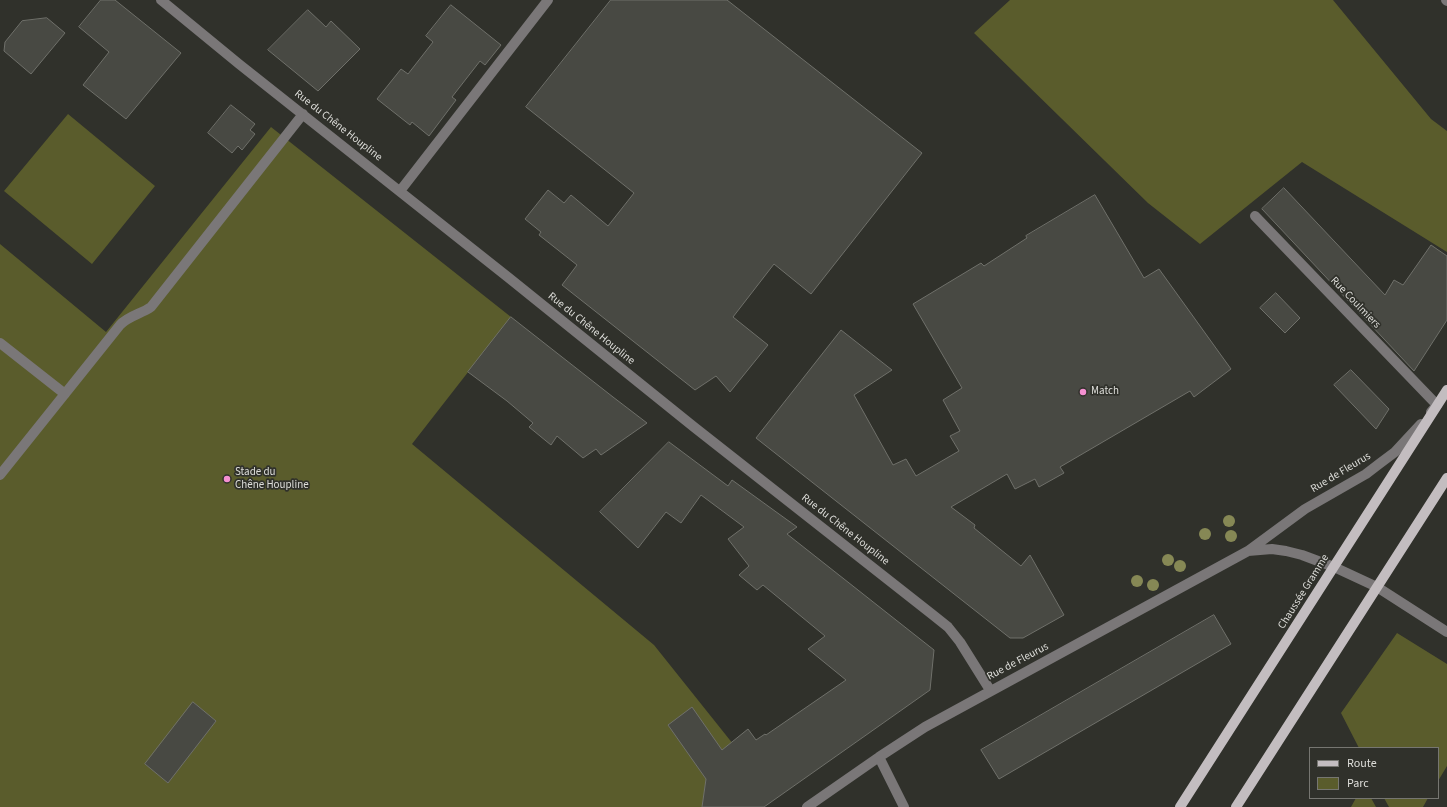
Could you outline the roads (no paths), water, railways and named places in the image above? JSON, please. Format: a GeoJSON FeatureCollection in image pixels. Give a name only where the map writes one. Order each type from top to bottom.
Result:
{"type":"FeatureCollection","features":[{"type":"Feature","properties":{"kind":"main road","name":"Chaussée Gramme"},"geometry":{"type":"LineString","coordinates":[[1180,807],[1447,390]]}},
{"type":"Feature","properties":{"kind":"main road"},"geometry":{"type":"LineString","coordinates":[[1236,807],[1447,478]]}},
{"type":"Feature","properties":{"kind":"street","name":"Rue du Chêne Houpline"},"geometry":{"type":"LineString","coordinates":[[161,0],[239,64],[700,431],[934,615],[948,627],[960,642],[990,690]]}},
{"type":"Feature","properties":{"kind":"street"},"geometry":{"type":"LineString","coordinates":[[400,191],[548,0]]}},
{"type":"Feature","properties":{"kind":"street"},"geometry":{"type":"LineString","coordinates":[[0,475],[124,321],[151,307],[303,114]]}},
{"type":"Feature","properties":{"kind":"street","name":"Rue Coulmiers"},"geometry":{"type":"LineString","coordinates":[[1255,216],[1437,405]]}},
{"type":"Feature","properties":{"kind":"street"},"geometry":{"type":"LineString","coordinates":[[0,344],[65,394]]}},
{"type":"Feature","properties":{"kind":"street","name":"Rue de Fleurus"},"geometry":{"type":"LineString","coordinates":[[807,807],[925,727],[990,690],[1248,551],[1305,509],[1366,474],[1380,464],[1411,436],[1437,405]]}},
{"type":"Feature","properties":{"kind":"street","name":"Rue de Fleurus"},"geometry":{"type":"LineString","coordinates":[[1248,551],[1272,549],[1286,551],[1302,555],[1334,567],[1377,587],[1447,632]]}},
{"type":"Feature","properties":{"kind":"street"},"geometry":{"type":"LineString","coordinates":[[879,757],[904,807]]}},
{"type":"Feature","properties":{"kind":"place","name":"Match"},"geometry":{"type":"Point","coordinates":[1083,392]}},
{"type":"Feature","properties":{"kind":"place","name":"Stade du Chêne Houpline"},"geometry":{"type":"Point","coordinates":[227,479]}}]}
